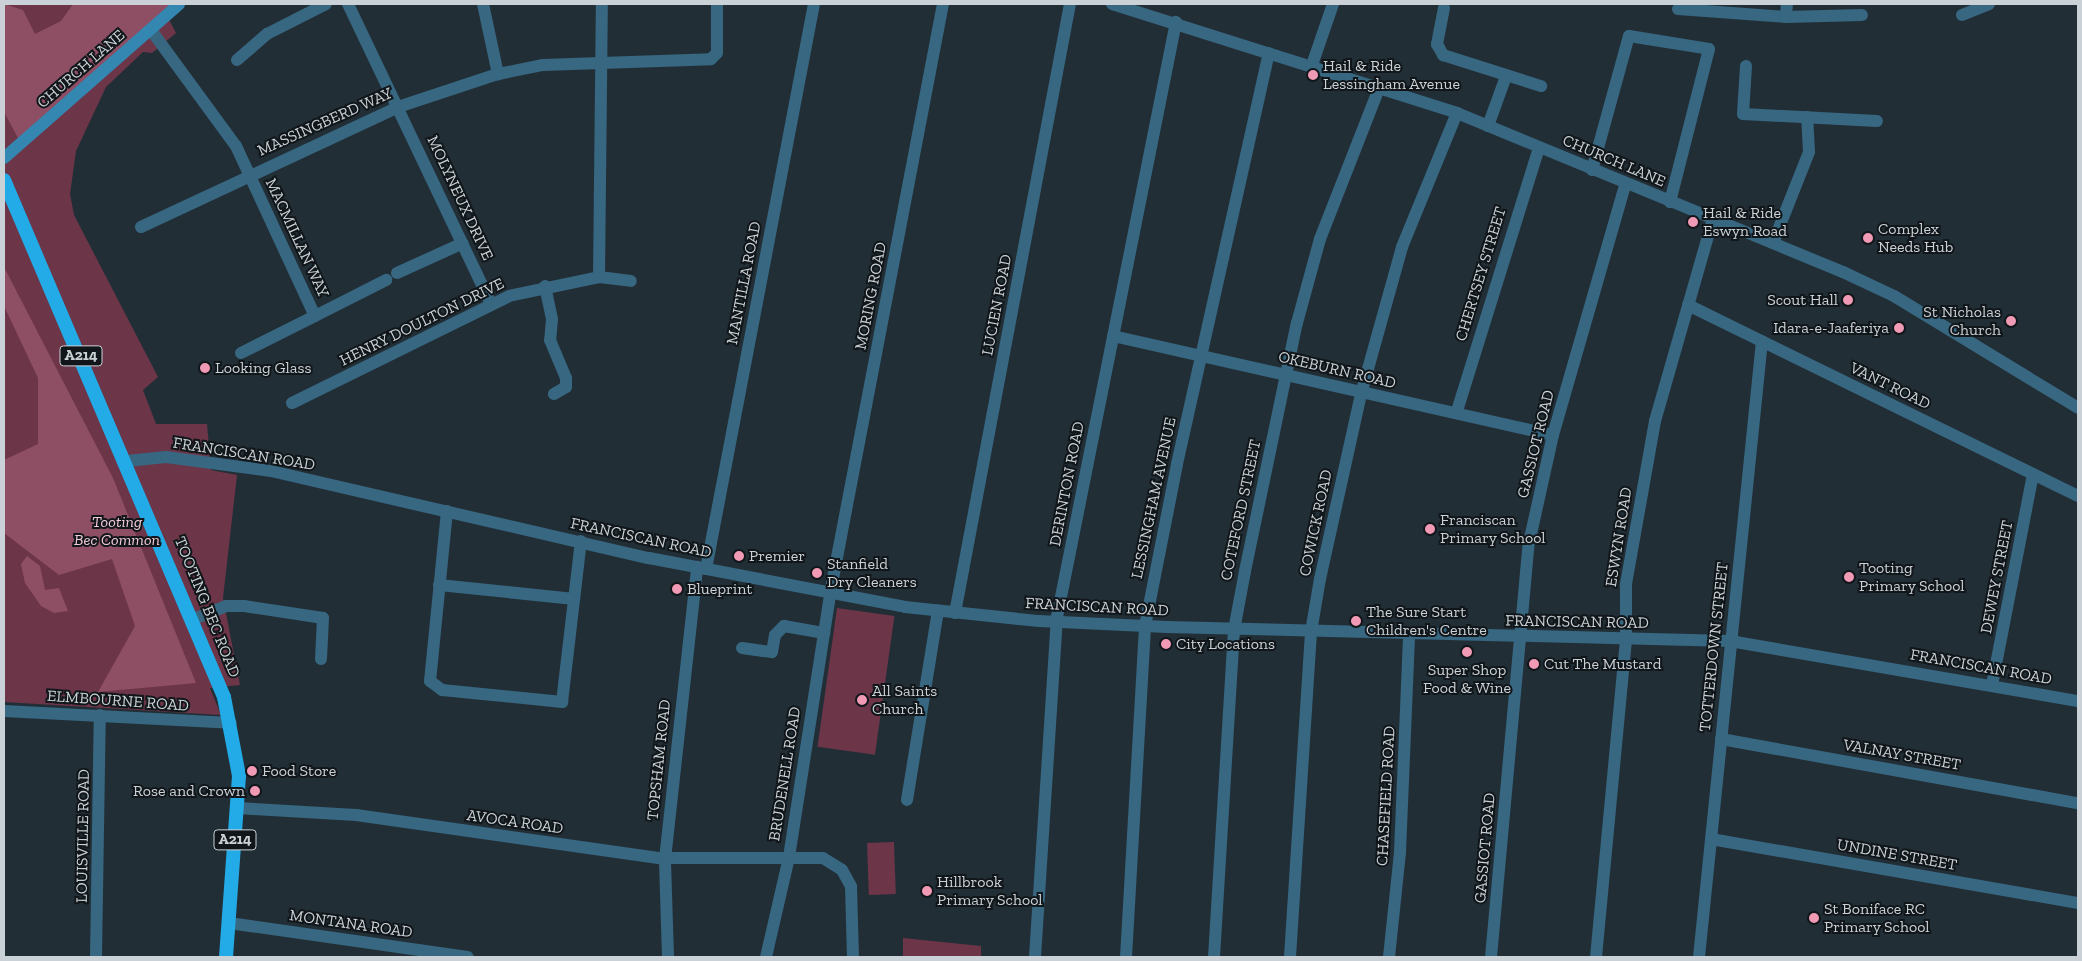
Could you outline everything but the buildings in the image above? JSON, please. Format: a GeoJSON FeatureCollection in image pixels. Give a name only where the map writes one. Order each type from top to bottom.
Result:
{"type":"FeatureCollection","features":[{"type":"Feature","properties":{"kind":"highway","name":"TOOTING BEC ROAD"},"geometry":{"type":"LineString","coordinates":[[4,180],[194,618],[231,723],[239,776],[226,957]]}},
{"type":"Feature","properties":{"kind":"main road","name":"CHURCH LANE"},"geometry":{"type":"LineString","coordinates":[[4,158],[179,4]]}},
{"type":"Feature","properties":{"kind":"street"},"geometry":{"type":"LineString","coordinates":[[236,60],[267,34],[326,4]]}},
{"type":"Feature","properties":{"kind":"street","name":"MOLYNEUX DRIVE"},"geometry":{"type":"LineString","coordinates":[[348,4],[491,304]]}},
{"type":"Feature","properties":{"kind":"street"},"geometry":{"type":"LineString","coordinates":[[482,4],[498,74]]}},
{"type":"Feature","properties":{"kind":"street"},"geometry":{"type":"LineString","coordinates":[[599,277],[602,4]]}},
{"type":"Feature","properties":{"kind":"street","name":"MASSINGBERD WAY"},"geometry":{"type":"LineString","coordinates":[[151,30],[221,119],[249,175],[398,107],[498,74],[543,66],[714,58],[717,4]]}},
{"type":"Feature","properties":{"kind":"street","name":"MANTILLA ROAD"},"geometry":{"type":"LineString","coordinates":[[702,568],[814,4]]}},
{"type":"Feature","properties":{"kind":"street","name":"MORING ROAD"},"geometry":{"type":"LineString","coordinates":[[830,594],[943,4]]}},
{"type":"Feature","properties":{"kind":"street","name":"LUCIEN ROAD"},"geometry":{"type":"LineString","coordinates":[[954,613],[1070,4]]}},
{"type":"Feature","properties":{"kind":"street","name":"CHURCH LANE"},"geometry":{"type":"LineString","coordinates":[[1112,4],[1176,22],[1269,53],[1380,86],[1457,113],[1625,185],[1773,243],[1894,296],[2078,408]]}},
{"type":"Feature","properties":{"kind":"street"},"geometry":{"type":"LineString","coordinates":[[1312,65],[1333,4]]}},
{"type":"Feature","properties":{"kind":"street"},"geometry":{"type":"LineString","coordinates":[[1786,17],[1787,4]]}},
{"type":"Feature","properties":{"kind":"street"},"geometry":{"type":"LineString","coordinates":[[1962,15],[1989,4]]}},
{"type":"Feature","properties":{"kind":"street"},"geometry":{"type":"LineString","coordinates":[[1444,8],[1439,50],[1468,64],[1505,78],[1541,86]]}},
{"type":"Feature","properties":{"kind":"street"},"geometry":{"type":"LineString","coordinates":[[1678,9],[1786,17],[1862,15]]}},
{"type":"Feature","properties":{"kind":"street","name":"DERINTON ROAD"},"geometry":{"type":"LineString","coordinates":[[1035,957],[1056,622],[1176,22]]}},
{"type":"Feature","properties":{"kind":"street"},"geometry":{"type":"LineString","coordinates":[[1592,170],[1629,36],[1709,49],[1670,202]]}},
{"type":"Feature","properties":{"kind":"street","name":"LESSINGHAM AVENUE"},"geometry":{"type":"LineString","coordinates":[[1126,957],[1145,626],[1201,357],[1269,53]]}},
{"type":"Feature","properties":{"kind":"street"},"geometry":{"type":"LineString","coordinates":[[1746,66],[1742,114],[1877,122]]}},
{"type":"Feature","properties":{"kind":"street"},"geometry":{"type":"LineString","coordinates":[[1488,126],[1505,78]]}},
{"type":"Feature","properties":{"kind":"street","name":"COTEFORD STREET"},"geometry":{"type":"LineString","coordinates":[[1214,957],[1234,630],[1286,375],[1320,239],[1380,86]]}},
{"type":"Feature","properties":{"kind":"street","name":"COWICK ROAD"},"geometry":{"type":"LineString","coordinates":[[1290,957],[1311,632],[1361,394],[1402,247],[1457,113]]}},
{"type":"Feature","properties":{"kind":"street"},"geometry":{"type":"LineString","coordinates":[[1773,243],[1809,152],[1808,117]]}},
{"type":"Feature","properties":{"kind":"street","name":"CHERTSEY STREET"},"geometry":{"type":"LineString","coordinates":[[1457,411],[1539,148]]}},
{"type":"Feature","properties":{"kind":"street","name":"MACMILLAN WAY"},"geometry":{"type":"LineString","coordinates":[[141,228],[249,175],[315,316]]}},
{"type":"Feature","properties":{"kind":"street","name":"GASSIOT ROAD"},"geometry":{"type":"LineString","coordinates":[[1492,957],[1529,543],[1553,435],[1625,185]]}},
{"type":"Feature","properties":{"kind":"street","name":"ESWYN ROAD"},"geometry":{"type":"LineString","coordinates":[[1596,957],[1626,639],[1626,584],[1655,421],[1713,219]]}},
{"type":"Feature","properties":{"kind":"street"},"geometry":{"type":"LineString","coordinates":[[397,274],[463,243]]}},
{"type":"Feature","properties":{"kind":"street","name":"HENRY DOULTON DRIVE"},"geometry":{"type":"LineString","coordinates":[[292,404],[491,304],[546,286],[599,277],[631,282]]}},
{"type":"Feature","properties":{"kind":"street","name":"MACMILLAN WAY"},"geometry":{"type":"LineString","coordinates":[[242,353],[386,280]]}},
{"type":"Feature","properties":{"kind":"street"},"geometry":{"type":"LineString","coordinates":[[546,286],[552,319],[550,340],[566,378],[566,387],[554,394]]}},
{"type":"Feature","properties":{"kind":"street","name":"VANT ROAD"},"geometry":{"type":"LineString","coordinates":[[1688,305],[1762,340],[2033,476],[2078,496]]}},
{"type":"Feature","properties":{"kind":"street","name":"OKEBURN ROAD"},"geometry":{"type":"LineString","coordinates":[[1113,336],[1361,394],[1457,411],[1553,435]]}},
{"type":"Feature","properties":{"kind":"street","name":"TOTTERDOWN STREET"},"geometry":{"type":"LineString","coordinates":[[1699,957],[1762,340]]}},
{"type":"Feature","properties":{"kind":"street","name":"FRANCISCAN ROAD"},"geometry":{"type":"LineString","coordinates":[[126,461],[148,456],[243,467],[702,568],[830,594],[954,613],[1056,622],[1234,630],[1730,641],[2078,701]]}},
{"type":"Feature","properties":{"kind":"street","name":"DEWEY STREET"},"geometry":{"type":"LineString","coordinates":[[1992,685],[2033,476]]}},
{"type":"Feature","properties":{"kind":"street"},"geometry":{"type":"LineString","coordinates":[[447,511],[430,681],[442,690],[562,702],[581,542]]}},
{"type":"Feature","properties":{"kind":"street","name":"TOPSHAM ROAD"},"geometry":{"type":"LineString","coordinates":[[668,957],[665,858],[702,568]]}},
{"type":"Feature","properties":{"kind":"street"},"geometry":{"type":"LineString","coordinates":[[439,584],[574,599]]}},
{"type":"Feature","properties":{"kind":"street","name":"BRUDENELL ROAD"},"geometry":{"type":"LineString","coordinates":[[766,957],[789,857],[830,594]]}},
{"type":"Feature","properties":{"kind":"street"},"geometry":{"type":"LineString","coordinates":[[194,618],[226,606],[244,606],[323,618],[321,659]]}},
{"type":"Feature","properties":{"kind":"street"},"geometry":{"type":"LineString","coordinates":[[907,800],[938,611]]}},
{"type":"Feature","properties":{"kind":"street"},"geometry":{"type":"LineString","coordinates":[[742,648],[772,652],[775,635],[784,626],[824,633]]}},
{"type":"Feature","properties":{"kind":"street","name":"CHASEFIELD ROAD"},"geometry":{"type":"LineString","coordinates":[[1389,957],[1400,852],[1409,635]]}},
{"type":"Feature","properties":{"kind":"street","name":"ELMBOURNE ROAD"},"geometry":{"type":"LineString","coordinates":[[4,711],[231,723]]}},
{"type":"Feature","properties":{"kind":"street","name":"LOUISVILLE ROAD"},"geometry":{"type":"LineString","coordinates":[[96,957],[100,715]]}},
{"type":"Feature","properties":{"kind":"street","name":"VALNAY STREET"},"geometry":{"type":"LineString","coordinates":[[1721,738],[2078,803]]}},
{"type":"Feature","properties":{"kind":"street","name":"AVOCA ROAD"},"geometry":{"type":"LineString","coordinates":[[237,808],[356,816],[665,858],[789,857],[829,860],[848,878],[852,894],[853,957]]}},
{"type":"Feature","properties":{"kind":"street","name":"UNDINE STREET"},"geometry":{"type":"LineString","coordinates":[[1711,839],[2078,903]]}},
{"type":"Feature","properties":{"kind":"street","name":"MONTANA ROAD"},"geometry":{"type":"LineString","coordinates":[[229,923],[468,957]]}},
{"type":"Feature","properties":{"kind":"green space","name":"Tooting Bec Common"},"geometry":{"type":"Polygon","coordinates":[[[4,4],[161,4],[176,33],[152,53],[143,52],[106,87],[76,151],[70,194],[74,215],[158,377],[143,390],[156,424],[207,424],[211,470],[237,475],[223,598],[240,685],[210,688],[221,715],[4,702],[4,4]]]}},
{"type":"Feature","properties":{"kind":"green space"},"geometry":{"type":"Polygon","coordinates":[[[4,4],[23,10],[35,34],[61,21],[73,4],[172,4],[18,138],[4,112],[4,4]]]}},
{"type":"Feature","properties":{"kind":"green space"},"geometry":{"type":"Polygon","coordinates":[[[4,267],[113,478],[196,683],[98,692],[135,626],[112,559],[59,575],[4,533],[4,460],[38,444],[38,378],[4,306],[4,267]]]}},
{"type":"Feature","properties":{"kind":"green space"},"geometry":{"type":"Polygon","coordinates":[[[27,556],[40,566],[45,590],[59,588],[68,611],[54,613],[41,606],[25,583],[21,564],[27,556]]]}},
{"type":"Feature","properties":{"kind":"green space"},"geometry":{"type":"Polygon","coordinates":[[[837,608],[894,616],[875,755],[818,747],[837,608]]]}},
{"type":"Feature","properties":{"kind":"green space"},"geometry":{"type":"Polygon","coordinates":[[[894,842],[896,894],[869,895],[867,843],[894,842]]]}},
{"type":"Feature","properties":{"kind":"green space"},"geometry":{"type":"Polygon","coordinates":[[[903,938],[981,946],[981,957],[903,957],[903,938]]]}},
{"type":"Feature","properties":{"kind":"place","name":"Hail & Ride Lessingham Avenue"},"geometry":{"type":"Point","coordinates":[1313,75]}},
{"type":"Feature","properties":{"kind":"place","name":"Hail & Ride Eswyn Road"},"geometry":{"type":"Point","coordinates":[1693,222]}},
{"type":"Feature","properties":{"kind":"place","name":"Complex Needs Hub"},"geometry":{"type":"Point","coordinates":[1868,238]}},
{"type":"Feature","properties":{"kind":"place","name":"Scout Hall"},"geometry":{"type":"Point","coordinates":[1848,300]}},
{"type":"Feature","properties":{"kind":"place","name":"St Nicholas Church"},"geometry":{"type":"Point","coordinates":[2011,321]}},
{"type":"Feature","properties":{"kind":"place","name":"Idara-e-Jaaferiya"},"geometry":{"type":"Point","coordinates":[1899,328]}},
{"type":"Feature","properties":{"kind":"place","name":"Looking Glass"},"geometry":{"type":"Point","coordinates":[205,368]}},
{"type":"Feature","properties":{"kind":"place","name":"Franciscan Primary School"},"geometry":{"type":"Point","coordinates":[1430,529]}},
{"type":"Feature","properties":{"kind":"place","name":"Premier"},"geometry":{"type":"Point","coordinates":[739,556]}},
{"type":"Feature","properties":{"kind":"place","name":"Stanfield Dry Cleaners"},"geometry":{"type":"Point","coordinates":[817,573]}},
{"type":"Feature","properties":{"kind":"place","name":"Tooting Primary School"},"geometry":{"type":"Point","coordinates":[1849,577]}},
{"type":"Feature","properties":{"kind":"place","name":"Blueprint"},"geometry":{"type":"Point","coordinates":[677,589]}},
{"type":"Feature","properties":{"kind":"place","name":"The Sure Start Children's Centre"},"geometry":{"type":"Point","coordinates":[1356,621]}},
{"type":"Feature","properties":{"kind":"place","name":"City Locations"},"geometry":{"type":"Point","coordinates":[1166,644]}},
{"type":"Feature","properties":{"kind":"place","name":"Super Shop Food & Wine"},"geometry":{"type":"Point","coordinates":[1467,652]}},
{"type":"Feature","properties":{"kind":"place","name":"Cut The Mustard"},"geometry":{"type":"Point","coordinates":[1534,664]}},
{"type":"Feature","properties":{"kind":"place","name":"All Saints Church"},"geometry":{"type":"Point","coordinates":[862,700]}},
{"type":"Feature","properties":{"kind":"place","name":"Food Store"},"geometry":{"type":"Point","coordinates":[252,771]}},
{"type":"Feature","properties":{"kind":"place","name":"Rose and Crown"},"geometry":{"type":"Point","coordinates":[255,791]}},
{"type":"Feature","properties":{"kind":"place","name":"Hillbrook Primary School"},"geometry":{"type":"Point","coordinates":[927,891]}},
{"type":"Feature","properties":{"kind":"place","name":"St Boniface RC Primary School"},"geometry":{"type":"Point","coordinates":[1814,918]}}]}
